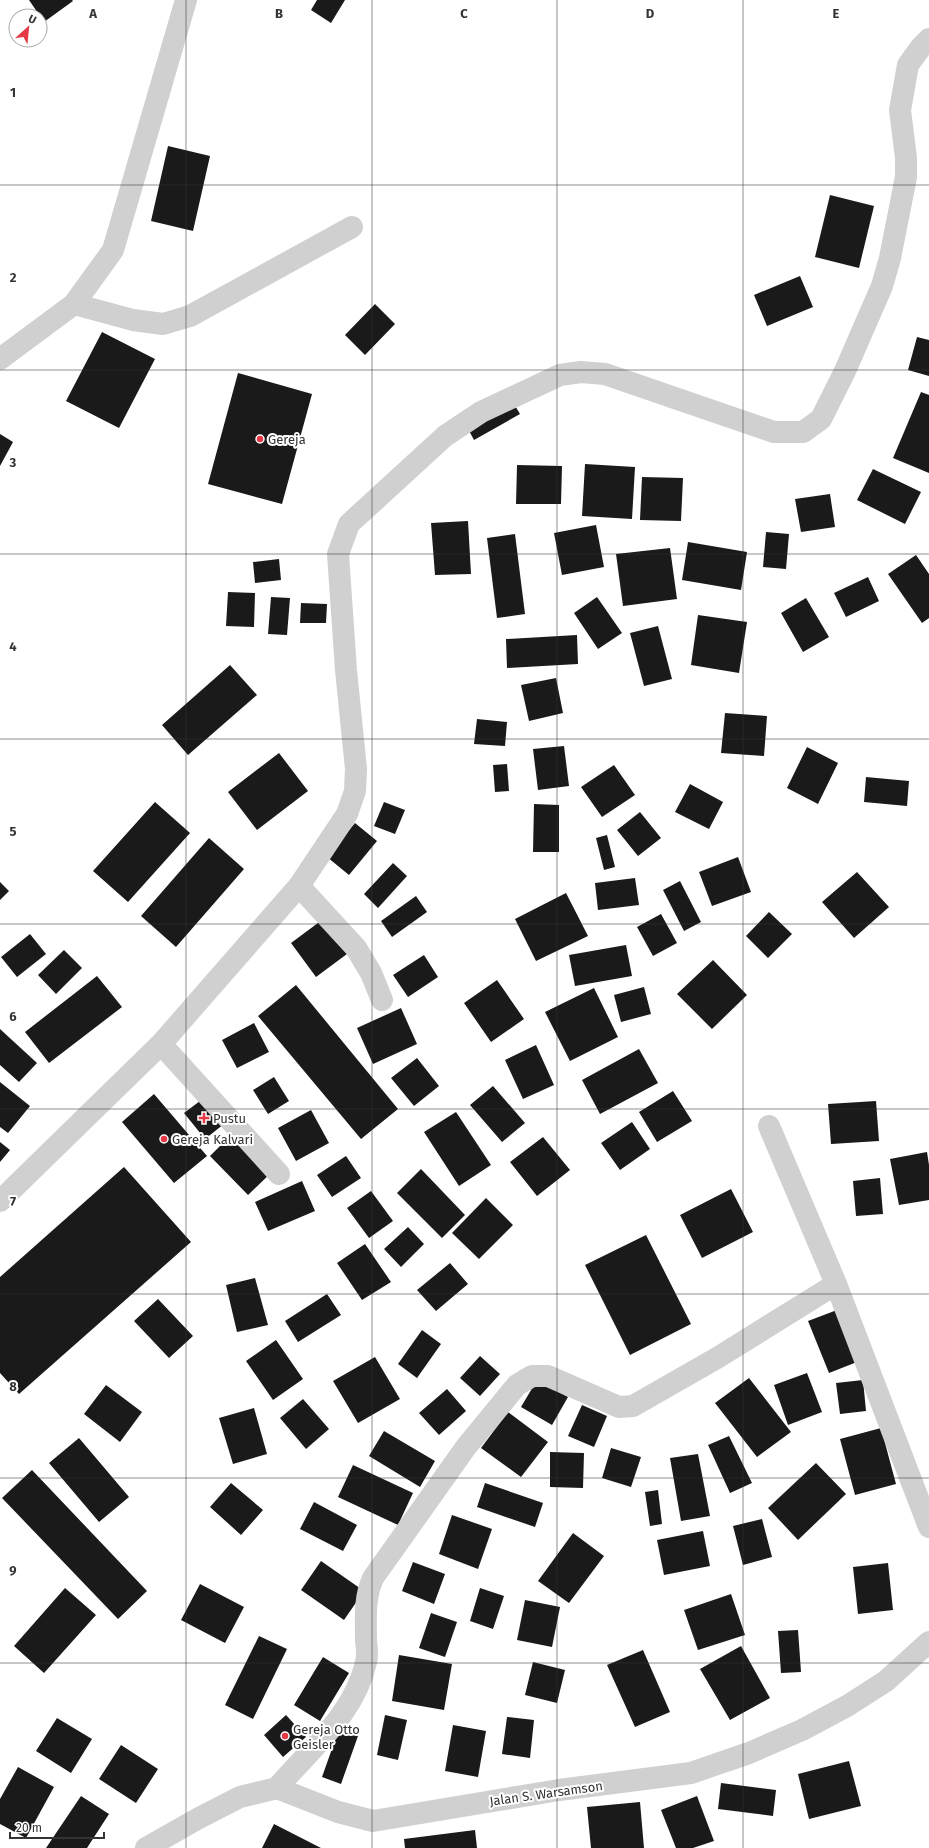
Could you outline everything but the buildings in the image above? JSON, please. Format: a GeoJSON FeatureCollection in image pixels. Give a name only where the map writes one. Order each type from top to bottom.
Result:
{"type":"FeatureCollection","features":[{"type":"Feature","properties":{"kind":"street"},"geometry":{"type":"LineString","coordinates":[[0,359],[74,304],[113,250],[186,0]]}},
{"type":"Feature","properties":{"kind":"street"},"geometry":{"type":"LineString","coordinates":[[0,1201],[161,1044],[299,886],[347,814],[355,791],[356,769],[346,670],[338,554],[349,524],[444,436],[460,424],[481,412],[560,375],[581,372],[605,374],[774,432],[803,432],[821,419],[845,371],[882,286],[890,258],[906,177],[906,158],[900,110],[908,65],[929,39]]}},
{"type":"Feature","properties":{"kind":"street"},"geometry":{"type":"LineString","coordinates":[[74,304],[133,320],[163,324],[190,316],[352,227]]}},
{"type":"Feature","properties":{"kind":"street"},"geometry":{"type":"LineString","coordinates":[[299,886],[356,948],[371,973],[382,1000]]}},
{"type":"Feature","properties":{"kind":"street"},"geometry":{"type":"LineString","coordinates":[[161,1044],[279,1174]]}},
{"type":"Feature","properties":{"kind":"street"},"geometry":{"type":"LineString","coordinates":[[769,1126],[836,1284],[929,1526]]}},
{"type":"Feature","properties":{"kind":"street"},"geometry":{"type":"LineString","coordinates":[[146,1848],[240,1797],[277,1788],[337,1723],[360,1683],[367,1660],[365,1605],[368,1590],[373,1578],[466,1447],[517,1385],[532,1376],[548,1376],[619,1407],[633,1406],[717,1358],[836,1284]]}},
{"type":"Feature","properties":{"kind":"street","name":"Jalan S. Warsamson"},"geometry":{"type":"LineString","coordinates":[[277,1788],[338,1812],[373,1821],[559,1790],[691,1773],[749,1753],[802,1730],[840,1710],[886,1681],[929,1642]]}},
{"type":"Feature","properties":{"kind":"place","name":"Gereja"},"geometry":{"type":"Point","coordinates":[260,439]}},
{"type":"Feature","properties":{"kind":"place","name":"Pustu"},"geometry":{"type":"Point","coordinates":[204,1118]}},
{"type":"Feature","properties":{"kind":"place","name":"Gereja Kalvari"},"geometry":{"type":"Point","coordinates":[164,1139]}},
{"type":"Feature","properties":{"kind":"place","name":"Gereja Otto Geisler"},"geometry":{"type":"Point","coordinates":[285,1736]}}]}
